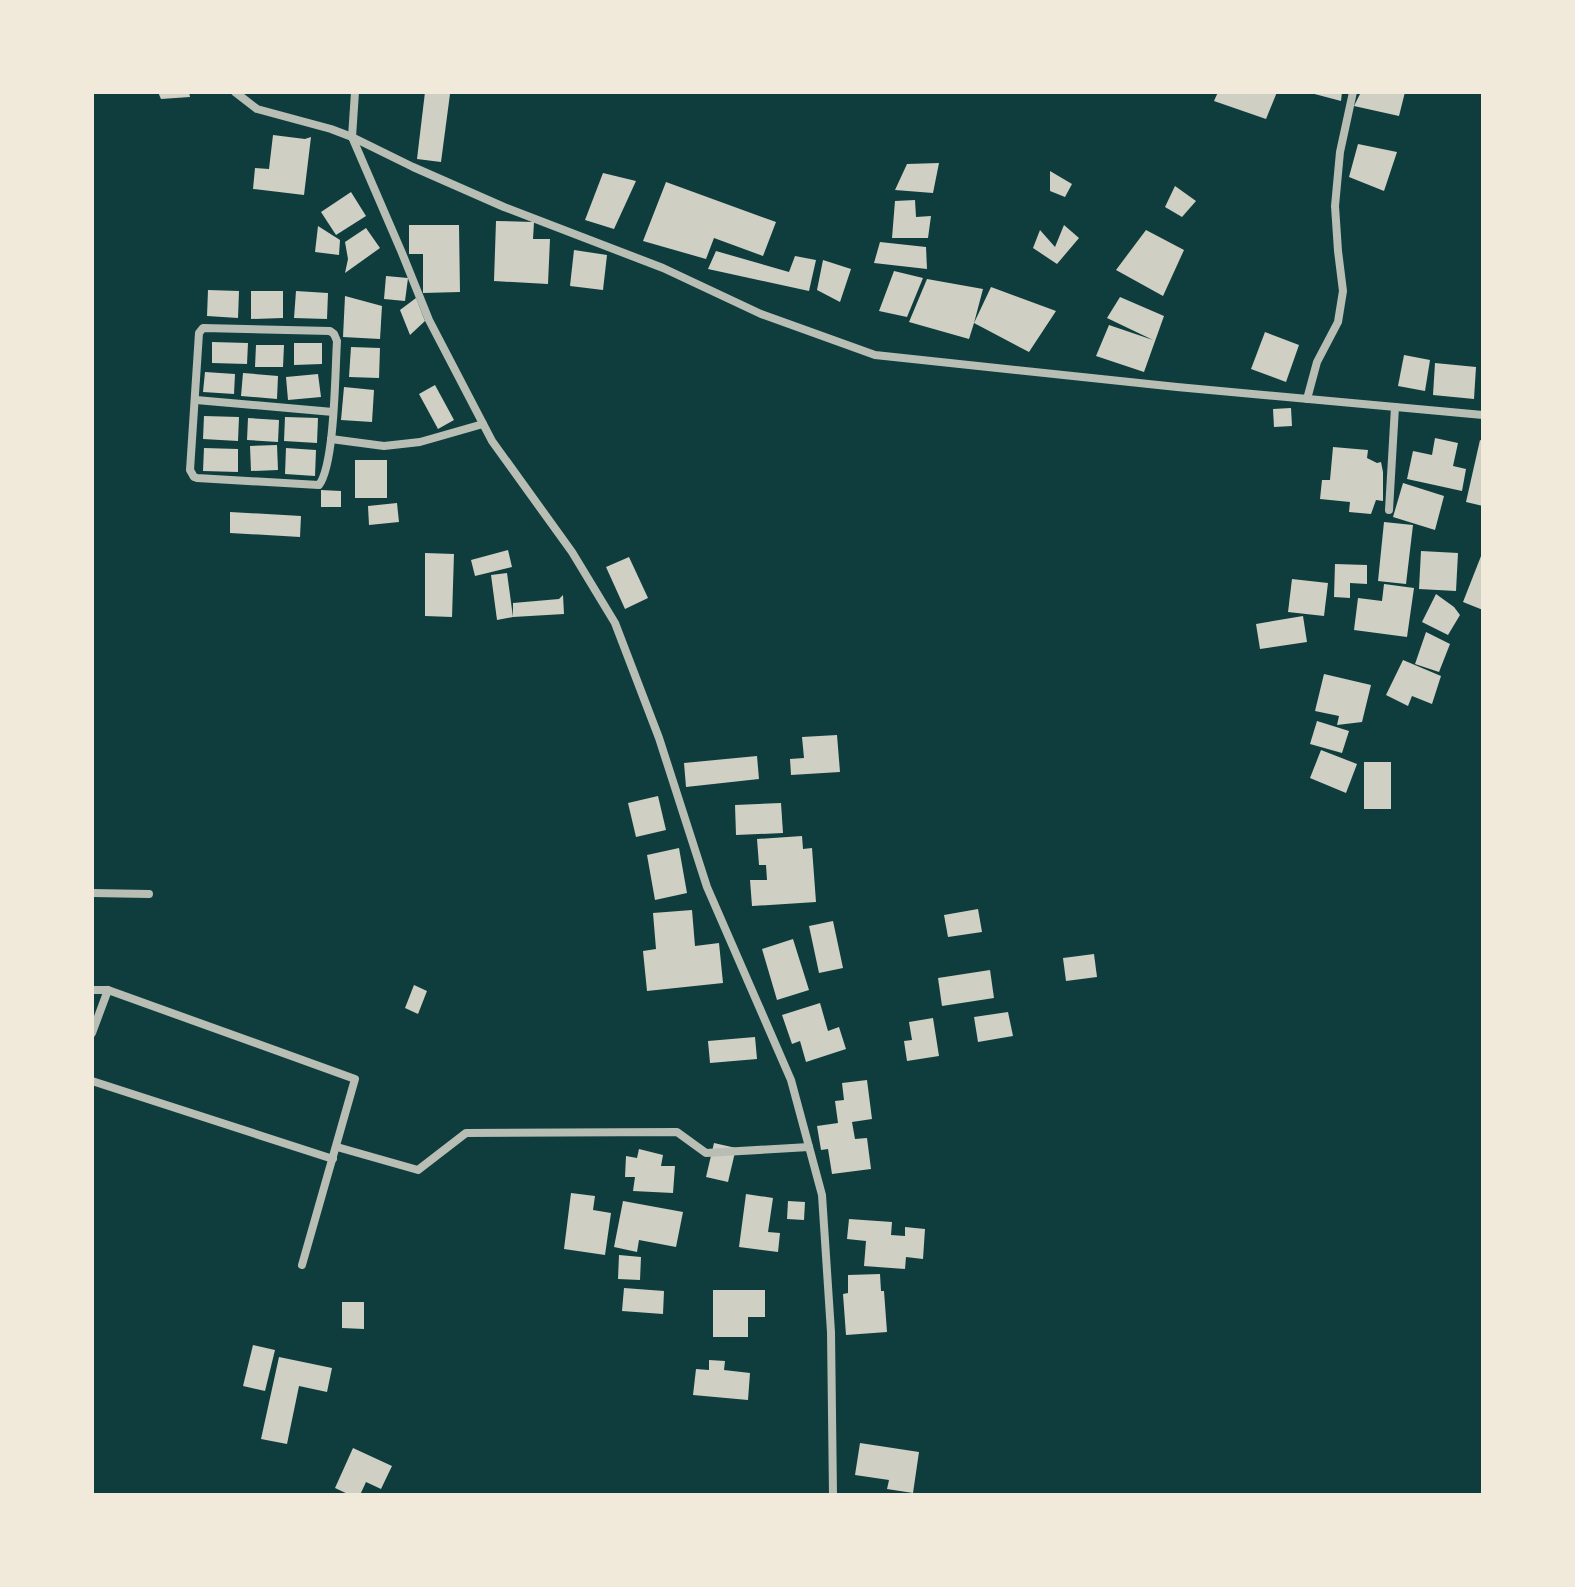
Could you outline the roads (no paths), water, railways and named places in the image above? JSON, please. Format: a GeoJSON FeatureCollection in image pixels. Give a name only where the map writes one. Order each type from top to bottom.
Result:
{"type":"FeatureCollection","features":[{"type":"Feature","properties":{"kind":"street"},"geometry":{"type":"LineString","coordinates":[[235,92],[257,109],[352,137],[504,207],[663,268],[761,314],[875,355],[1483,415]]}},
{"type":"Feature","properties":{"kind":"street"},"geometry":{"type":"LineString","coordinates":[[355,92],[352,137],[429,320],[492,441],[572,552],[615,623],[659,738],[707,887],[791,1080],[822,1195],[831,1332],[833,1495]]}},
{"type":"Feature","properties":{"kind":"street"},"geometry":{"type":"LineString","coordinates":[[1307,399],[1317,362],[1338,322],[1343,291],[1335,206],[1340,152],[1353,92]]}},
{"type":"Feature","properties":{"kind":"street"},"geometry":{"type":"LineString","coordinates":[[203,328],[330,331],[334,334],[337,341],[331,439],[324,478],[319,485],[197,478],[192,475],[196,400],[199,333],[203,328]]}},
{"type":"Feature","properties":{"kind":"street"},"geometry":{"type":"LineString","coordinates":[[196,400],[333,412]]}},
{"type":"Feature","properties":{"kind":"street"},"geometry":{"type":"LineString","coordinates":[[1389,510],[1395,407]]}},
{"type":"Feature","properties":{"kind":"street"},"geometry":{"type":"LineString","coordinates":[[331,439],[384,446],[420,442],[483,424]]}},
{"type":"Feature","properties":{"kind":"street"},"geometry":{"type":"LineString","coordinates":[[92,893],[149,894]]}},
{"type":"Feature","properties":{"kind":"street"},"geometry":{"type":"LineString","coordinates":[[92,990],[108,990],[355,1079],[302,1265]]}},
{"type":"Feature","properties":{"kind":"street"},"geometry":{"type":"LineString","coordinates":[[92,1033],[108,990]]}},
{"type":"Feature","properties":{"kind":"street"},"geometry":{"type":"LineString","coordinates":[[92,1081],[333,1159]]}},
{"type":"Feature","properties":{"kind":"street"},"geometry":{"type":"LineString","coordinates":[[337,1147],[418,1170],[466,1133],[677,1132],[706,1153],[809,1147]]}}]}
